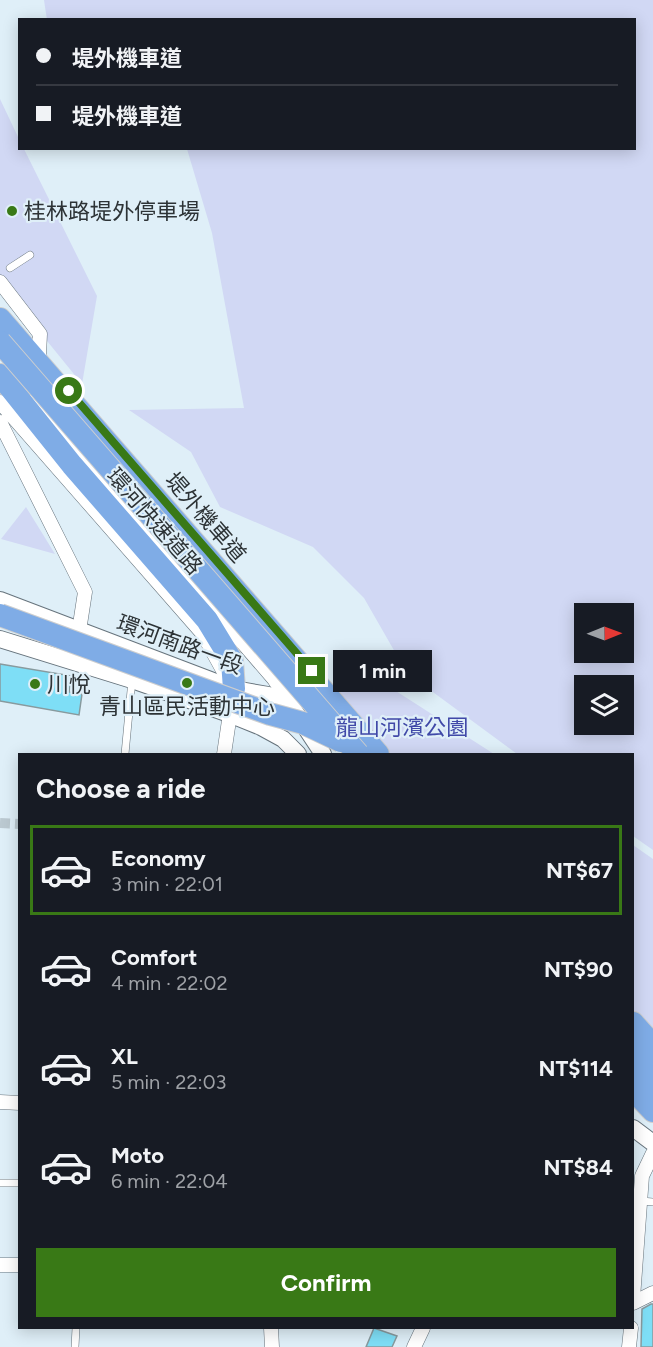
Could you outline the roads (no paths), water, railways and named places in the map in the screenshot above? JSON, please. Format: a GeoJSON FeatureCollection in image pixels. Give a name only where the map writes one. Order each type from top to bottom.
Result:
{"type":"FeatureCollection","features":[{"type":"Feature","properties":{"kind":"highway","name":"環河快速道路"},"geometry":{"type":"LineString","coordinates":[[0,319],[380,753]]}},
{"type":"Feature","properties":{"kind":"highway","name":"環河快速道路"},"geometry":{"type":"LineString","coordinates":[[0,342],[357,753]]}},
{"type":"Feature","properties":{"kind":"highway"},"geometry":{"type":"LineString","coordinates":[[0,375],[72,465],[207,620],[232,661],[234,689]]}},
{"type":"Feature","properties":{"kind":"highway"},"geometry":{"type":"LineString","coordinates":[[0,615],[270,714],[303,723],[350,745],[380,753]]}},
{"type":"Feature","properties":{"kind":"highway"},"geometry":{"type":"LineString","coordinates":[[270,714],[331,753]]}},
{"type":"Feature","properties":{"kind":"highway"},"geometry":{"type":"LineString","coordinates":[[634,1024],[653,1045]]}},
{"type":"Feature","properties":{"kind":"highway"},"geometry":{"type":"LineString","coordinates":[[634,1047],[653,1067]]}},
{"type":"Feature","properties":{"kind":"highway"},"geometry":{"type":"LineString","coordinates":[[634,1072],[653,1090]]}},
{"type":"Feature","properties":{"kind":"highway"},"geometry":{"type":"LineString","coordinates":[[634,1091],[653,1111]]}},
{"type":"Feature","properties":{"kind":"street"},"geometry":{"type":"LineString","coordinates":[[0,282],[40,334],[39,355]]}},
{"type":"Feature","properties":{"kind":"street","name":"堤外機車道"},"geometry":{"type":"LineString","coordinates":[[0,311],[380,753]]}},
{"type":"Feature","properties":{"kind":"street"},"geometry":{"type":"LineString","coordinates":[[0,361],[274,679],[322,753]]}},
{"type":"Feature","properties":{"kind":"street"},"geometry":{"type":"LineString","coordinates":[[0,402],[203,634],[234,689],[224,753]]}},
{"type":"Feature","properties":{"kind":"street"},"geometry":{"type":"LineString","coordinates":[[0,422],[85,592],[79,631]]}},
{"type":"Feature","properties":{"kind":"street","name":"環河南路一段"},"geometry":{"type":"LineString","coordinates":[[0,600],[234,689],[268,695],[292,706]]}},
{"type":"Feature","properties":{"kind":"street"},"geometry":{"type":"LineString","coordinates":[[0,639],[132,680],[230,714],[283,739],[297,753]]}},
{"type":"Feature","properties":{"kind":"street"},"geometry":{"type":"LineString","coordinates":[[634,1030],[653,1051]]}},
{"type":"Feature","properties":{"kind":"street"},"geometry":{"type":"LineString","coordinates":[[0,1102],[18,1103]]}},
{"type":"Feature","properties":{"kind":"street"},"geometry":{"type":"LineString","coordinates":[[634,1129],[653,1143]]}},
{"type":"Feature","properties":{"kind":"street"},"geometry":{"type":"LineString","coordinates":[[634,1291],[647,1202],[638,1175],[653,1153]]}},
{"type":"Feature","properties":{"kind":"street"},"geometry":{"type":"LineString","coordinates":[[0,1265],[18,1265]]}},
{"type":"Feature","properties":{"kind":"street"},"geometry":{"type":"LineString","coordinates":[[634,1302],[653,1293]]}},
{"type":"Feature","properties":{"kind":"street"},"geometry":{"type":"LineString","coordinates":[[271,1329],[272,1347]]}},
{"type":"Feature","properties":{"kind":"street"},"geometry":{"type":"LineString","coordinates":[[414,1347],[423,1329]]}},
{"type":"Feature","properties":{"kind":"street"},"geometry":{"type":"LineString","coordinates":[[629,1347],[631,1329]]}},
{"type":"Feature","properties":{"kind":"lane"},"geometry":{"type":"LineString","coordinates":[[10,268],[30,255]]}},
{"type":"Feature","properties":{"kind":"lane"},"geometry":{"type":"LineString","coordinates":[[125,753],[132,680]]}},
{"type":"Feature","properties":{"kind":"lane"},"geometry":{"type":"LineString","coordinates":[[0,1183],[18,1183]]}},
{"type":"Feature","properties":{"kind":"lane"},"geometry":{"type":"LineString","coordinates":[[75,1347],[76,1329]]}},
{"type":"Feature","properties":{"kind":"tunnel"},"geometry":{"type":"LineString","coordinates":[[0,823],[18,824]]}},
{"type":"Feature","properties":{"kind":"place","name":"桂林路堤外停車場"},"geometry":{"type":"Point","coordinates":[12,211]}},
{"type":"Feature","properties":{"kind":"place","name":"青山區民活動中心"},"geometry":{"type":"Point","coordinates":[187,683]}},
{"type":"Feature","properties":{"kind":"place","name":"川悅"},"geometry":{"type":"Point","coordinates":[35,684]}},
{"type":"Feature","properties":{"kind":"park label","name":"龍山河濱公園"},"geometry":{"type":"Point","coordinates":[402,727]}}]}
